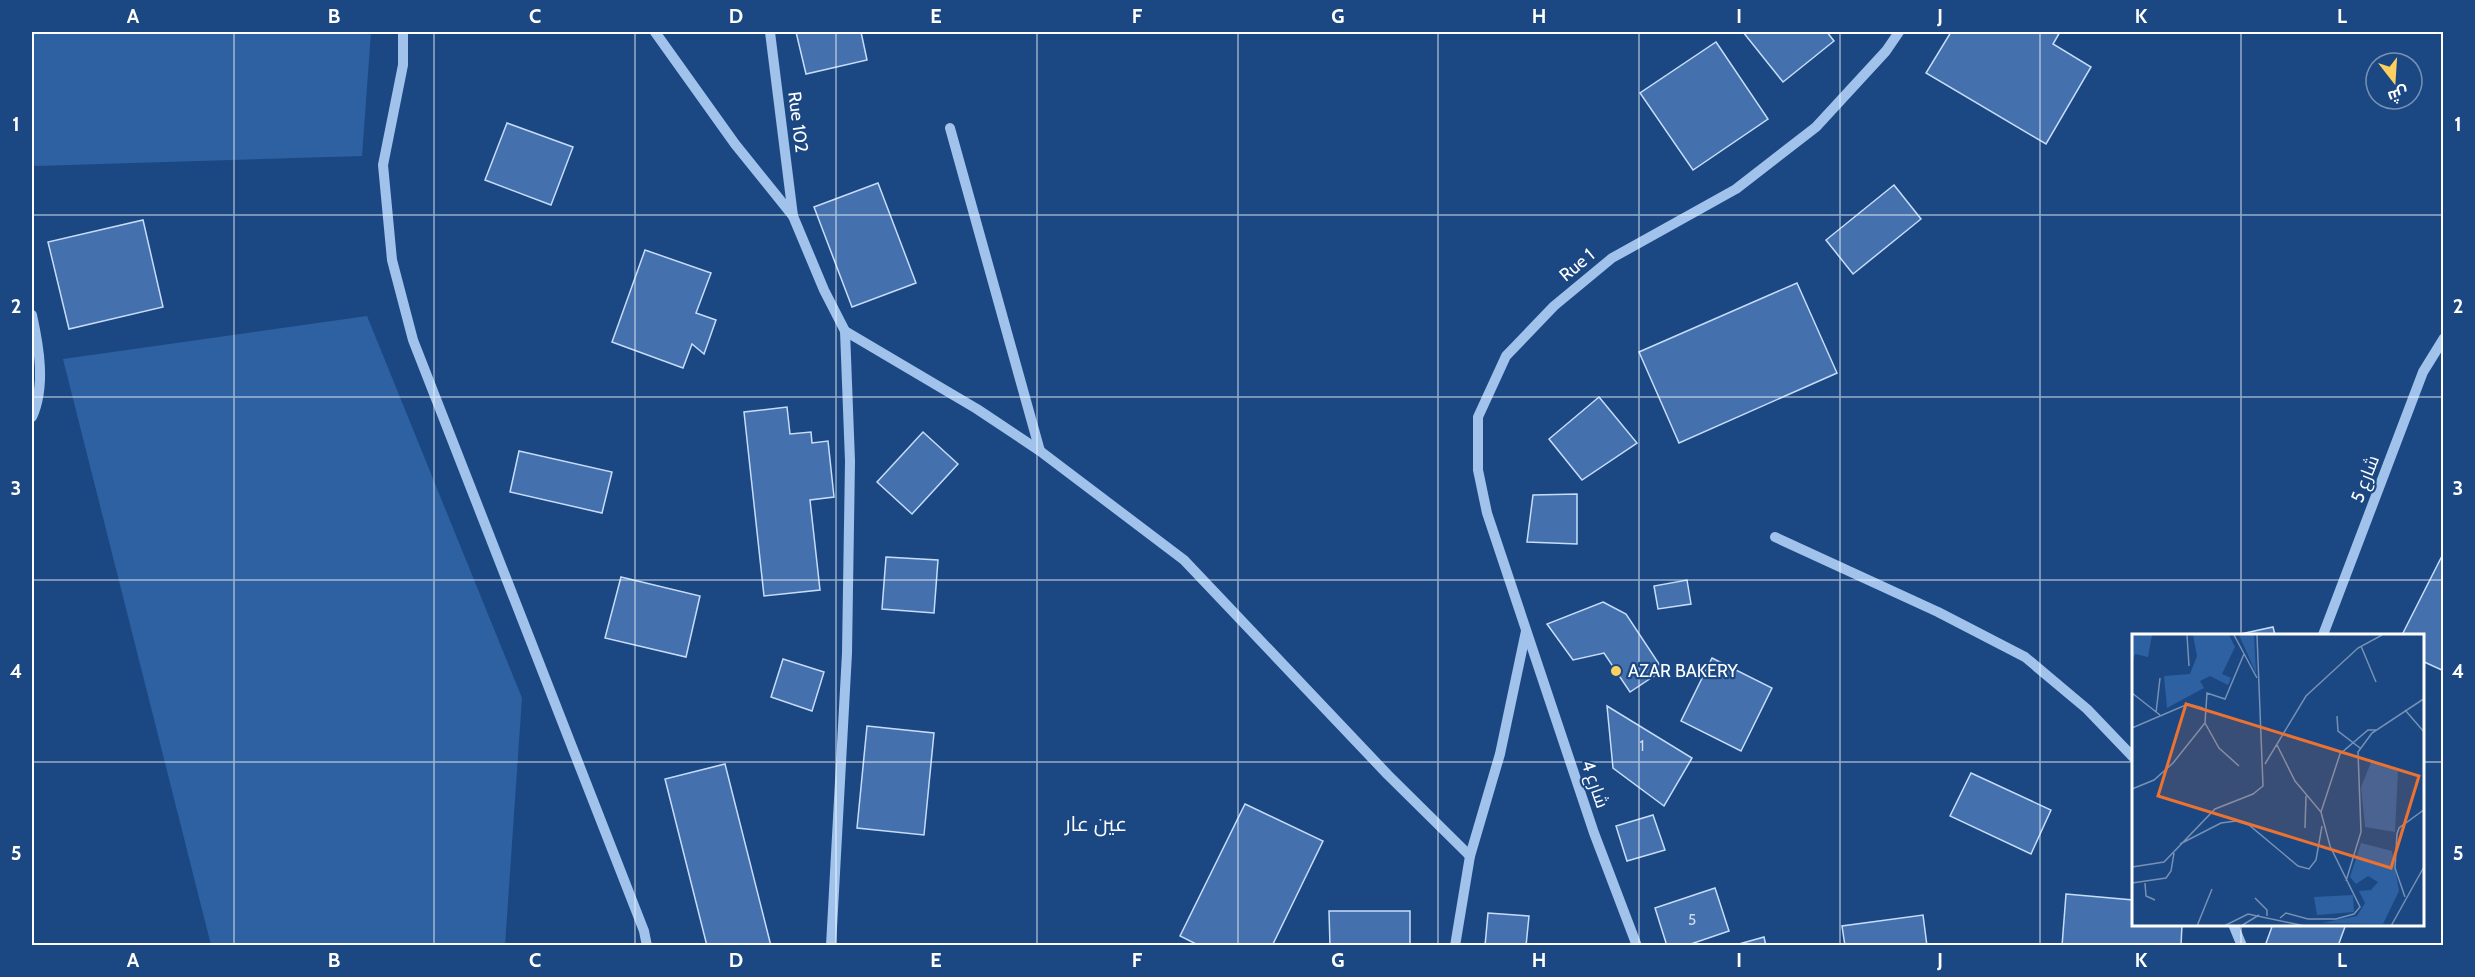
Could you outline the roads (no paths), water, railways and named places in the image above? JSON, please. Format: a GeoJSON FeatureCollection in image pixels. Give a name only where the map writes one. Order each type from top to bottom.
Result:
{"type":"FeatureCollection","features":[{"type":"Feature","properties":{"kind":"street"},"geometry":{"type":"LineString","coordinates":[[403,32],[403,65],[383,165],[392,260],[413,340],[644,930],[647,945]]}},
{"type":"Feature","properties":{"kind":"street"},"geometry":{"type":"LineString","coordinates":[[655,32],[735,144],[793,216],[824,290],[845,331],[850,461],[847,653],[831,945]]}},
{"type":"Feature","properties":{"kind":"street","name":"Rue 102"},"geometry":{"type":"LineString","coordinates":[[770,32],[793,216]]}},
{"type":"Feature","properties":{"kind":"street","name":"Rue 1"},"geometry":{"type":"LineString","coordinates":[[1526,631],[1487,513],[1478,470],[1478,417],[1506,356],[1554,306],[1611,258],[1736,189],[1816,127],[1886,51],[1899,32]]}},
{"type":"Feature","properties":{"kind":"street"},"geometry":{"type":"LineString","coordinates":[[950,128],[1040,451]]}},
{"type":"Feature","properties":{"kind":"street"},"geometry":{"type":"LineString","coordinates":[[32,315],[38,343],[40,382],[32,417]]}},
{"type":"Feature","properties":{"kind":"street"},"geometry":{"type":"LineString","coordinates":[[845,331],[967,403],[1040,451],[1184,560],[1388,776],[1470,856]]}},
{"type":"Feature","properties":{"kind":"street","name":"شارع 5"},"geometry":{"type":"LineString","coordinates":[[2323,634],[2423,372],[2444,338]]}},
{"type":"Feature","properties":{"kind":"street"},"geometry":{"type":"LineString","coordinates":[[1775,537],[1938,612],[2025,657],[2087,709],[2132,756]]}},
{"type":"Feature","properties":{"kind":"street"},"geometry":{"type":"LineString","coordinates":[[1455,945],[1470,856],[1500,754],[1526,631]]}},
{"type":"Feature","properties":{"kind":"street","name":"شارع 4"},"geometry":{"type":"LineString","coordinates":[[1526,631],[1594,833],[1637,945]]}},
{"type":"Feature","properties":{"kind":"street"},"geometry":{"type":"LineString","coordinates":[[2234,926],[2242,945]]}},
{"type":"Feature","properties":{"kind":"place","name":"AZAR BAKERY"},"geometry":{"type":"Point","coordinates":[1616,671]}},
{"type":"Feature","properties":{"kind":"district","name":"عين عار"},"geometry":{"type":"Point","coordinates":[1096,824]}}]}
